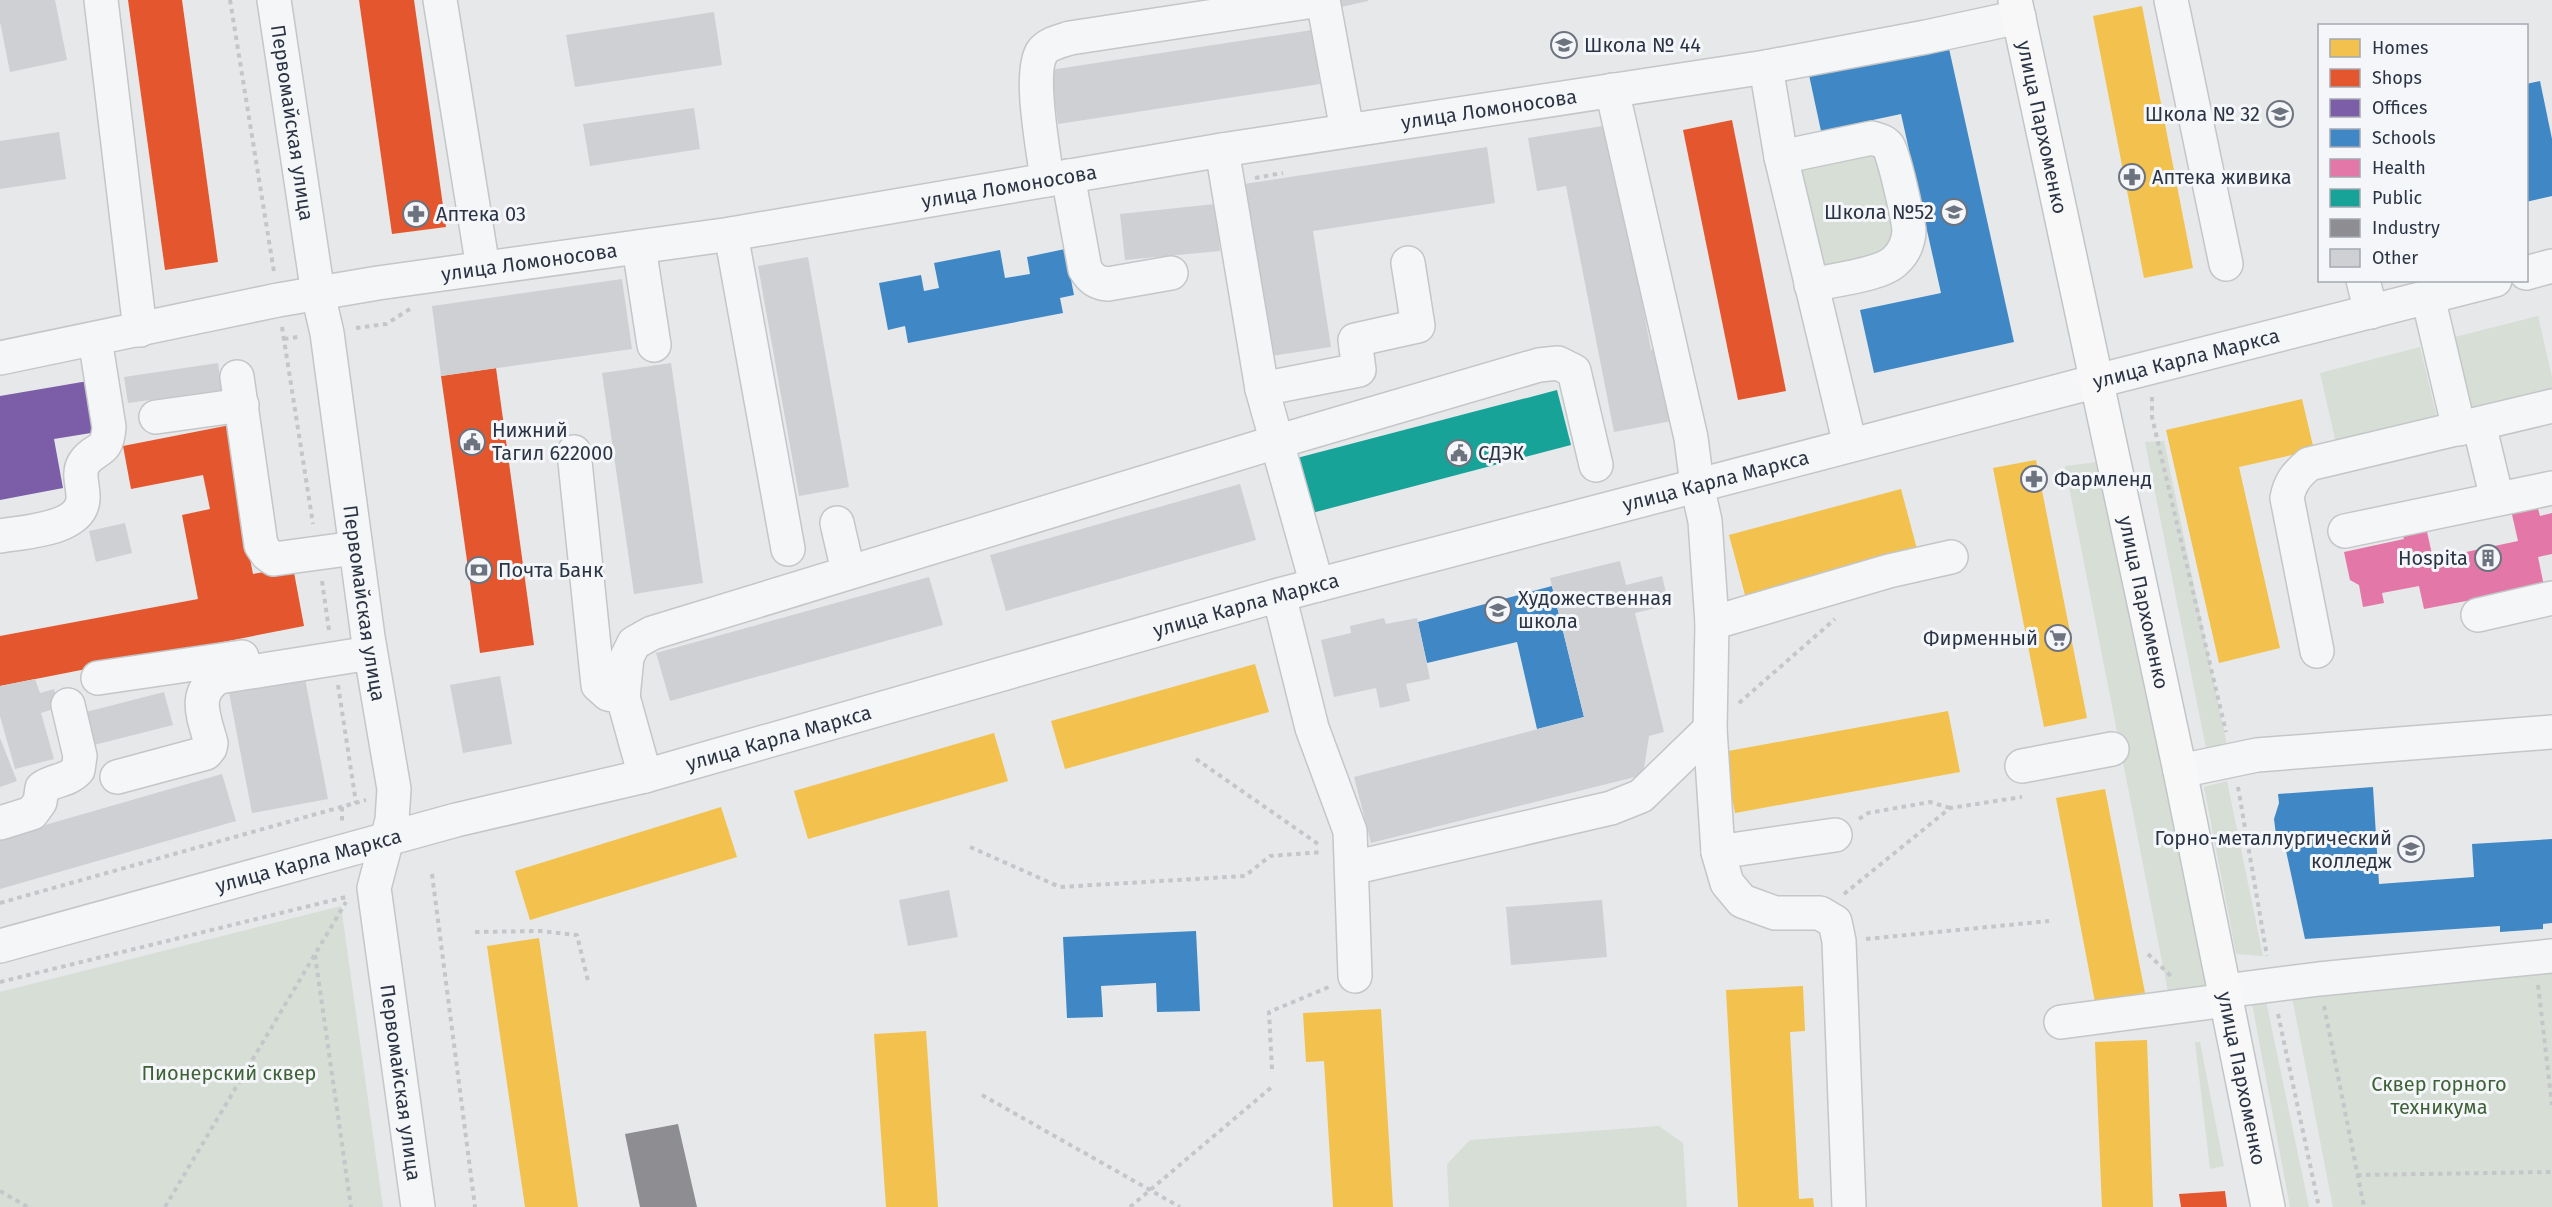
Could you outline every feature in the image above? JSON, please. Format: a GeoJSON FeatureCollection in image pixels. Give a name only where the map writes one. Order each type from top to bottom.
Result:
{"type":"FeatureCollection","features":[{"type":"Feature","properties":{"kind":"main road","name":"улица Пархоменко"},"geometry":{"type":"LineString","coordinates":[[2017,8],[2180,771],[2268,1207]]}},
{"type":"Feature","properties":{"kind":"street"},"geometry":{"type":"LineString","coordinates":[[101,0],[140,330]]}},
{"type":"Feature","properties":{"kind":"street","name":"Первомайская улица"},"geometry":{"type":"LineString","coordinates":[[274,0],[318,294],[327,333],[369,645],[394,789],[392,819],[374,888],[418,1207]]}},
{"type":"Feature","properties":{"kind":"street"},"geometry":{"type":"LineString","coordinates":[[440,0],[483,268]]}},
{"type":"Feature","properties":{"kind":"street"},"geometry":{"type":"LineString","coordinates":[[1171,273],[1108,284],[1089,276],[1058,178],[1035,73],[1042,51],[1070,38],[1322,0],[1347,130]]}},
{"type":"Feature","properties":{"kind":"street"},"geometry":{"type":"LineString","coordinates":[[2171,0],[2226,264]]}},
{"type":"Feature","properties":{"kind":"street","name":"улица Ломоносова"},"geometry":{"type":"LineString","coordinates":[[0,358],[278,300],[483,268],[731,234],[1222,150],[1766,67],[2017,8]]}},
{"type":"Feature","properties":{"kind":"street"},"geometry":{"type":"LineString","coordinates":[[1766,67],[1781,157],[1850,445]]}},
{"type":"Feature","properties":{"kind":"street"},"geometry":{"type":"LineString","coordinates":[[1612,90],[1690,438],[1705,521],[1712,623],[1710,729],[1718,852],[1727,883],[1742,901],[1775,913],[1820,913],[1835,922],[1839,942],[1849,1207]]}},
{"type":"Feature","properties":{"kind":"street"},"geometry":{"type":"LineString","coordinates":[[1781,157],[1872,138],[1882,141],[1892,154],[1909,229],[1907,244],[1901,255],[1893,263],[1876,270],[1811,285]]}},
{"type":"Feature","properties":{"kind":"street"},"geometry":{"type":"LineString","coordinates":[[1222,150],[1262,389],[1275,442],[1317,585]]}},
{"type":"Feature","properties":{"kind":"street"},"geometry":{"type":"LineString","coordinates":[[731,234],[788,549]]}},
{"type":"Feature","properties":{"kind":"street"},"geometry":{"type":"LineString","coordinates":[[639,247],[654,345]]}},
{"type":"Feature","properties":{"kind":"street"},"geometry":{"type":"LineString","coordinates":[[1262,389],[1359,370],[1355,340],[1418,326],[1408,263]]}},
{"type":"Feature","properties":{"kind":"street"},"geometry":{"type":"LineString","coordinates":[[2528,272],[2552,266]]}},
{"type":"Feature","properties":{"kind":"street"},"geometry":{"type":"LineString","coordinates":[[2364,282],[2371,312]]}},
{"type":"Feature","properties":{"kind":"street","name":"улица Карла Маркса"},"geometry":{"type":"LineString","coordinates":[[0,946],[456,820],[645,776],[1279,595],[2097,381],[2487,282]]}},
{"type":"Feature","properties":{"kind":"street"},"geometry":{"type":"LineString","coordinates":[[2428,297],[2469,426],[2497,500]]}},
{"type":"Feature","properties":{"kind":"street"},"geometry":{"type":"LineString","coordinates":[[0,536],[62,525],[74,516],[84,501],[82,468],[85,461],[101,450],[108,441],[109,427],[94,339]]}},
{"type":"Feature","properties":{"kind":"street"},"geometry":{"type":"LineString","coordinates":[[645,776],[623,697],[627,657],[634,644],[652,633],[848,571],[1539,364],[1558,363],[1574,371],[1596,465]]}},
{"type":"Feature","properties":{"kind":"street"},"geometry":{"type":"LineString","coordinates":[[156,417],[239,391],[261,545],[267,554],[274,559],[355,548]]}},
{"type":"Feature","properties":{"kind":"street"},"geometry":{"type":"LineString","coordinates":[[2317,651],[2287,498],[2292,482],[2309,464],[2552,406]]}},
{"type":"Feature","properties":{"kind":"street"},"geometry":{"type":"LineString","coordinates":[[574,452],[598,685],[608,694],[623,697]]}},
{"type":"Feature","properties":{"kind":"street"},"geometry":{"type":"LineString","coordinates":[[2345,531],[2552,488]]}},
{"type":"Feature","properties":{"kind":"street"},"geometry":{"type":"LineString","coordinates":[[837,523],[848,571]]}},
{"type":"Feature","properties":{"kind":"street"},"geometry":{"type":"LineString","coordinates":[[1712,623],[1889,571],[1951,556]]}},
{"type":"Feature","properties":{"kind":"street"},"geometry":{"type":"LineString","coordinates":[[1279,595],[1312,728],[1350,831],[1355,976]]}},
{"type":"Feature","properties":{"kind":"street"},"geometry":{"type":"LineString","coordinates":[[2478,615],[2552,598]]}},
{"type":"Feature","properties":{"kind":"street"},"geometry":{"type":"LineString","coordinates":[[98,678],[369,645]]}},
{"type":"Feature","properties":{"kind":"street"},"geometry":{"type":"LineString","coordinates":[[117,777],[206,753],[211,742],[201,700],[206,687],[219,677],[333,651]]}},
{"type":"Feature","properties":{"kind":"street"},"geometry":{"type":"LineString","coordinates":[[0,823],[32,813],[40,802],[42,788],[69,778],[78,770],[80,756],[68,705]]}},
{"type":"Feature","properties":{"kind":"street"},"geometry":{"type":"LineString","coordinates":[[1352,868],[1611,808],[1641,796],[1710,729]]}},
{"type":"Feature","properties":{"kind":"street"},"geometry":{"type":"LineString","coordinates":[[2180,771],[2257,755],[2552,732]]}},
{"type":"Feature","properties":{"kind":"street"},"geometry":{"type":"LineString","coordinates":[[2024,781],[2112,749]]}},
{"type":"Feature","properties":{"kind":"street"},"geometry":{"type":"LineString","coordinates":[[1718,852],[1835,835]]}},
{"type":"Feature","properties":{"kind":"street"},"geometry":{"type":"LineString","coordinates":[[2061,1022],[2319,979],[2543,957]]}},
{"type":"Feature","properties":{"kind":"path"},"geometry":{"type":"LineString","coordinates":[[230,0],[356,803]]}},
{"type":"Feature","properties":{"kind":"path"},"geometry":{"type":"LineString","coordinates":[[1710,729],[1836,618]]}},
{"type":"Feature","properties":{"kind":"path"},"geometry":{"type":"LineString","coordinates":[[970,847],[1060,887],[1245,876],[1270,856],[1329,851],[1196,759]]}},
{"type":"Feature","properties":{"kind":"path"},"geometry":{"type":"LineString","coordinates":[[1820,913],[1950,808],[2024,781]]}},
{"type":"Feature","properties":{"kind":"path"},"geometry":{"type":"LineString","coordinates":[[0,903],[356,803],[394,789]]}},
{"type":"Feature","properties":{"kind":"path"},"geometry":{"type":"LineString","coordinates":[[1835,835],[1868,813],[1930,802],[1950,808]]}},
{"type":"Feature","properties":{"kind":"path"},"geometry":{"type":"LineString","coordinates":[[432,874],[476,1207]]}},
{"type":"Feature","properties":{"kind":"path"},"geometry":{"type":"LineString","coordinates":[[0,982],[350,897],[165,1207]]}},
{"type":"Feature","properties":{"kind":"path"},"geometry":{"type":"LineString","coordinates":[[1839,942],[2049,921]]}},
{"type":"Feature","properties":{"kind":"path"},"geometry":{"type":"LineString","coordinates":[[475,932],[540,931],[577,935],[588,981]]}},
{"type":"Feature","properties":{"kind":"path"},"geometry":{"type":"LineString","coordinates":[[315,955],[351,1207]]}},
{"type":"Feature","properties":{"kind":"path"},"geometry":{"type":"LineString","coordinates":[[2543,957],[2552,1105]]}},
{"type":"Feature","properties":{"kind":"path"},"geometry":{"type":"LineString","coordinates":[[1272,1069],[1269,1012],[1355,976]]}},
{"type":"Feature","properties":{"kind":"path"},"geometry":{"type":"LineString","coordinates":[[2319,979],[2364,1207]]}},
{"type":"Feature","properties":{"kind":"path"},"geometry":{"type":"LineString","coordinates":[[1130,1207],[1273,1086]]}},
{"type":"Feature","properties":{"kind":"path"},"geometry":{"type":"LineString","coordinates":[[982,1095],[1180,1207]]}},
{"type":"Feature","properties":{"kind":"path"},"geometry":{"type":"LineString","coordinates":[[2356,1175],[2552,1172]]}},
{"type":"Feature","properties":{"kind":"path"},"geometry":{"type":"LineString","coordinates":[[0,1191],[28,1207]]}},
{"type":"Feature","properties":{"kind":"green space"},"geometry":{"type":"Polygon","coordinates":[[[1882,141],[1908,258],[1817,278],[1791,161],[1882,141]]]}},
{"type":"Feature","properties":{"kind":"green space"},"geometry":{"type":"Polygon","coordinates":[[[2538,316],[2552,377],[2552,396],[2466,415],[2447,339],[2538,316]]]}},
{"type":"Feature","properties":{"kind":"green space"},"geometry":{"type":"Polygon","coordinates":[[[2420,347],[2437,418],[2336,443],[2320,373],[2420,347]]]}},
{"type":"Feature","properties":{"kind":"green space"},"geometry":{"type":"Polygon","coordinates":[[[2164,441],[2228,750],[2207,753],[2145,442],[2164,441]]]}},
{"type":"Feature","properties":{"kind":"green space"},"geometry":{"type":"Polygon","coordinates":[[[2105,461],[2210,983],[2204,995],[2169,997],[2065,466],[2105,461]]]}},
{"type":"Feature","properties":{"kind":"green space"},"geometry":{"type":"Polygon","coordinates":[[[2227,781],[2263,956],[2236,954],[2204,787],[2227,781]]]}},
{"type":"Feature","properties":{"kind":"green space","name":"Пионерский сквер"},"geometry":{"type":"Polygon","coordinates":[[[341,906],[383,1207],[0,1207],[0,992],[341,906]]]}},
{"type":"Feature","properties":{"kind":"green space","name":"Сквер горного техникума"},"geometry":{"type":"Polygon","coordinates":[[[2552,973],[2552,1207],[2333,1207],[2292,997],[2552,973]]]}},
{"type":"Feature","properties":{"kind":"green space"},"geometry":{"type":"Polygon","coordinates":[[[2265,996],[2309,1207],[2290,1207],[2251,998],[2265,996]]]}},
{"type":"Feature","properties":{"kind":"green space"},"geometry":{"type":"Polygon","coordinates":[[[2195,1042],[2200,1042],[2224,1166],[2210,1169],[2195,1042]]]}},
{"type":"Feature","properties":{"kind":"green space"},"geometry":{"type":"Polygon","coordinates":[[[1659,1126],[1683,1143],[1687,1207],[1449,1207],[1447,1164],[1470,1140],[1659,1126]]]}},
{"type":"Feature","properties":{"kind":"building: Homes"},"geometry":{"type":"Polygon","coordinates":[[[2142,6],[2193,268],[2144,278],[2093,16],[2142,6]]]}},
{"type":"Feature","properties":{"kind":"building: Homes"},"geometry":{"type":"Polygon","coordinates":[[[2302,399],[2314,450],[2239,467],[2280,648],[2219,663],[2166,430],[2302,399]]]}},
{"type":"Feature","properties":{"kind":"building: Homes"},"geometry":{"type":"Polygon","coordinates":[[[2036,460],[2087,718],[2044,727],[1993,468],[2036,460]]]}},
{"type":"Feature","properties":{"kind":"building: Homes"},"geometry":{"type":"Polygon","coordinates":[[[1901,489],[1917,549],[1745,595],[1729,535],[1901,489]]]}},
{"type":"Feature","properties":{"kind":"building: Homes"},"geometry":{"type":"Polygon","coordinates":[[[1255,664],[1269,712],[1065,769],[1051,721],[1255,664]]]}},
{"type":"Feature","properties":{"kind":"building: Homes"},"geometry":{"type":"Polygon","coordinates":[[[1948,711],[1960,772],[1735,813],[1723,752],[1948,711]]]}},
{"type":"Feature","properties":{"kind":"building: Homes"},"geometry":{"type":"Polygon","coordinates":[[[994,733],[1008,781],[808,839],[794,791],[994,733]]]}},
{"type":"Feature","properties":{"kind":"building: Homes"},"geometry":{"type":"Polygon","coordinates":[[[2105,789],[2145,993],[2095,1002],[2056,798],[2105,789]]]}},
{"type":"Feature","properties":{"kind":"building: Homes"},"geometry":{"type":"Polygon","coordinates":[[[721,807],[737,857],[530,920],[515,871],[721,807]]]}},
{"type":"Feature","properties":{"kind":"building: Homes"},"geometry":{"type":"Polygon","coordinates":[[[539,938],[578,1207],[525,1207],[487,946],[539,938]]]}},
{"type":"Feature","properties":{"kind":"building: Homes"},"geometry":{"type":"Polygon","coordinates":[[[1803,986],[1805,1031],[1790,1032],[1799,1199],[1813,1198],[1814,1207],[1738,1207],[1726,990],[1803,986]]]}},
{"type":"Feature","properties":{"kind":"building: Homes"},"geometry":{"type":"Polygon","coordinates":[[[1381,1009],[1393,1207],[1333,1207],[1324,1061],[1306,1062],[1303,1013],[1381,1009]]]}},
{"type":"Feature","properties":{"kind":"building: Homes"},"geometry":{"type":"Polygon","coordinates":[[[926,1031],[938,1207],[886,1207],[874,1034],[926,1031]]]}},
{"type":"Feature","properties":{"kind":"building: Homes"},"geometry":{"type":"Polygon","coordinates":[[[2147,1040],[2153,1207],[2102,1207],[2095,1042],[2147,1040]]]}},
{"type":"Feature","properties":{"kind":"building: Shops"},"geometry":{"type":"Polygon","coordinates":[[[128,0],[182,0],[218,262],[165,270],[128,0]]]}},
{"type":"Feature","properties":{"kind":"building: Shops"},"geometry":{"type":"Polygon","coordinates":[[[359,0],[414,0],[446,227],[392,234],[359,0]]]}},
{"type":"Feature","properties":{"kind":"building: Shops"},"geometry":{"type":"Polygon","coordinates":[[[1732,120],[1786,391],[1738,400],[1683,130],[1732,120]]]}},
{"type":"Feature","properties":{"kind":"building: Shops"},"geometry":{"type":"Polygon","coordinates":[[[496,368],[534,645],[480,653],[441,376],[496,368]]]}},
{"type":"Feature","properties":{"kind":"building: Shops"},"geometry":{"type":"Polygon","coordinates":[[[230,425],[239,503],[253,574],[293,567],[304,626],[0,686],[0,636],[198,599],[182,515],[210,509],[203,475],[131,489],[123,446],[230,425]]]}},
{"type":"Feature","properties":{"kind":"building: Shops"},"geometry":{"type":"Polygon","coordinates":[[[2225,1191],[2227,1207],[2181,1207],[2179,1194],[2225,1191]]]}},
{"type":"Feature","properties":{"kind":"building: Offices"},"geometry":{"type":"Polygon","coordinates":[[[88,381],[97,432],[54,439],[63,488],[0,500],[0,396],[88,381]]]}},
{"type":"Feature","properties":{"kind":"building: Schools","name":"Школа №52"},"geometry":{"type":"Polygon","coordinates":[[[1948,44],[2014,342],[1874,373],[1860,310],[1941,293],[1901,114],[1821,131],[1809,75],[1948,44]]]}},
{"type":"Feature","properties":{"kind":"building: Schools"},"geometry":{"type":"Polygon","coordinates":[[[2540,81],[2552,139],[2552,196],[2528,202],[2528,84],[2540,81]]]}},
{"type":"Feature","properties":{"kind":"building: Schools"},"geometry":{"type":"Polygon","coordinates":[[[1065,249],[1074,295],[1060,298],[1063,313],[908,343],[905,326],[888,330],[879,283],[921,275],[924,291],[939,288],[934,263],[1000,250],[1005,278],[1030,274],[1027,257],[1065,249]]]}},
{"type":"Feature","properties":{"kind":"building: Schools"},"geometry":{"type":"Polygon","coordinates":[[[1552,586],[1584,717],[1537,729],[1517,642],[1427,663],[1418,622],[1552,586]]]}},
{"type":"Feature","properties":{"kind":"building: Schools"},"geometry":{"type":"Polygon","coordinates":[[[2373,787],[2379,884],[2474,877],[2472,844],[2552,839],[2552,923],[2543,924],[2543,929],[2500,932],[2500,926],[2305,939],[2285,846],[2276,835],[2274,819],[2279,803],[2278,794],[2373,787]]]}},
{"type":"Feature","properties":{"kind":"building: Schools"},"geometry":{"type":"Polygon","coordinates":[[[1196,931],[1200,1011],[1157,1012],[1156,983],[1101,986],[1103,1017],[1067,1018],[1063,937],[1196,931]]]}},
{"type":"Feature","properties":{"kind":"building: Health","name":"Hospita"},"geometry":{"type":"Polygon","coordinates":[[[2537,505],[2540,516],[2552,513],[2552,554],[2538,557],[2544,586],[2424,609],[2419,586],[2382,593],[2384,603],[2363,607],[2359,585],[2350,580],[2344,552],[2404,539],[2402,532],[2426,527],[2433,559],[2518,541],[2511,510],[2537,505]]]}},
{"type":"Feature","properties":{"kind":"building: Public"},"geometry":{"type":"Polygon","coordinates":[[[1557,390],[1571,445],[1312,513],[1297,458],[1557,390]]]}},
{"type":"Feature","properties":{"kind":"building: Industry"},"geometry":{"type":"Polygon","coordinates":[[[678,1124],[697,1207],[640,1207],[625,1134],[678,1124]]]}},
{"type":"Feature","properties":{"kind":"building: Other"},"geometry":{"type":"Polygon","coordinates":[[[0,0],[55,0],[67,60],[10,72],[0,22],[0,0]]]}},
{"type":"Feature","properties":{"kind":"building: Other"},"geometry":{"type":"Polygon","coordinates":[[[1340,0],[1368,0],[1368,1],[1341,7],[1340,0]]]}},
{"type":"Feature","properties":{"kind":"building: Other"},"geometry":{"type":"Polygon","coordinates":[[[714,12],[722,65],[575,87],[566,35],[714,12]]]}},
{"type":"Feature","properties":{"kind":"building: Other"},"geometry":{"type":"Polygon","coordinates":[[[1312,30],[1320,84],[1058,124],[1050,70],[1312,30]]]}},
{"type":"Feature","properties":{"kind":"building: Other"},"geometry":{"type":"Polygon","coordinates":[[[694,108],[700,149],[590,166],[583,124],[694,108]]]}},
{"type":"Feature","properties":{"kind":"building: Other"},"geometry":{"type":"Polygon","coordinates":[[[1609,125],[1651,350],[1662,347],[1677,420],[1614,432],[1566,186],[1537,191],[1528,138],[1609,125]]]}},
{"type":"Feature","properties":{"kind":"building: Other"},"geometry":{"type":"Polygon","coordinates":[[[59,132],[66,179],[0,189],[0,141],[59,132]]]}},
{"type":"Feature","properties":{"kind":"building: Other"},"geometry":{"type":"Polygon","coordinates":[[[1487,147],[1495,203],[1313,231],[1331,347],[1271,356],[1244,184],[1487,147]]]}},
{"type":"Feature","properties":{"kind":"building: Other"},"geometry":{"type":"Polygon","coordinates":[[[1215,204],[1220,251],[1125,260],[1120,214],[1215,204]]]}},
{"type":"Feature","properties":{"kind":"building: Other"},"geometry":{"type":"Polygon","coordinates":[[[808,257],[849,487],[799,496],[758,266],[808,257]]]}},
{"type":"Feature","properties":{"kind":"building: Other"},"geometry":{"type":"Polygon","coordinates":[[[622,279],[632,349],[441,376],[432,306],[622,279]]]}},
{"type":"Feature","properties":{"kind":"building: Other"},"geometry":{"type":"Polygon","coordinates":[[[218,363],[222,390],[128,403],[124,377],[218,363]]]}},
{"type":"Feature","properties":{"kind":"building: Other"},"geometry":{"type":"Polygon","coordinates":[[[671,363],[703,583],[634,594],[602,373],[671,363]]]}},
{"type":"Feature","properties":{"kind":"building: Other"},"geometry":{"type":"Polygon","coordinates":[[[1240,484],[1256,540],[1006,611],[990,555],[1240,484]]]}},
{"type":"Feature","properties":{"kind":"building: Other"},"geometry":{"type":"Polygon","coordinates":[[[125,523],[132,553],[96,562],[89,531],[125,523]]]}},
{"type":"Feature","properties":{"kind":"building: Other"},"geometry":{"type":"Polygon","coordinates":[[[1620,561],[1626,585],[1662,576],[1669,605],[1635,613],[1664,732],[1649,736],[1643,775],[1371,843],[1354,777],[1584,717],[1550,578],[1620,561]]]}},
{"type":"Feature","properties":{"kind":"building: Other"},"geometry":{"type":"Polygon","coordinates":[[[929,577],[943,625],[670,701],[656,653],[929,577]]]}},
{"type":"Feature","properties":{"kind":"building: Other"},"geometry":{"type":"Polygon","coordinates":[[[1384,618],[1386,624],[1417,618],[1430,679],[1406,684],[1410,701],[1380,708],[1376,688],[1334,697],[1321,640],[1351,633],[1350,626],[1384,618]]]}},
{"type":"Feature","properties":{"kind":"building: Other"},"geometry":{"type":"Polygon","coordinates":[[[303,668],[328,799],[252,813],[227,682],[303,668]]]}},
{"type":"Feature","properties":{"kind":"building: Other"},"geometry":{"type":"Polygon","coordinates":[[[500,676],[512,744],[463,753],[450,685],[500,676]]]}},
{"type":"Feature","properties":{"kind":"building: Other"},"geometry":{"type":"Polygon","coordinates":[[[35,679],[40,693],[54,689],[60,707],[41,713],[54,759],[15,769],[0,716],[0,686],[35,679]]]}},
{"type":"Feature","properties":{"kind":"building: Other"},"geometry":{"type":"Polygon","coordinates":[[[164,692],[173,725],[94,745],[86,712],[164,692]]]}},
{"type":"Feature","properties":{"kind":"building: Other"},"geometry":{"type":"Polygon","coordinates":[[[0,738],[17,781],[0,787],[0,738]]]}},
{"type":"Feature","properties":{"kind":"building: Other"},"geometry":{"type":"Polygon","coordinates":[[[222,774],[236,821],[0,889],[0,838],[222,774]]]}},
{"type":"Feature","properties":{"kind":"building: Other"},"geometry":{"type":"Polygon","coordinates":[[[949,890],[958,937],[908,946],[899,900],[949,890]]]}},
{"type":"Feature","properties":{"kind":"building: Other"},"geometry":{"type":"Polygon","coordinates":[[[1602,900],[1607,957],[1511,965],[1506,907],[1602,900]]]}},
{"type":"Feature","properties":{"kind":"place","name":"Школа № 44"},"geometry":{"type":"Point","coordinates":[1564,45]}},
{"type":"Feature","properties":{"kind":"place","name":"Школа № 32"},"geometry":{"type":"Point","coordinates":[2280,114]}},
{"type":"Feature","properties":{"kind":"place","name":"Аптека живика"},"geometry":{"type":"Point","coordinates":[2132,177]}},
{"type":"Feature","properties":{"kind":"place","name":"Школа №52"},"geometry":{"type":"Point","coordinates":[1954,212]}},
{"type":"Feature","properties":{"kind":"place","name":"Аптека 03"},"geometry":{"type":"Point","coordinates":[416,214]}},
{"type":"Feature","properties":{"kind":"place","name":"Нижний Тагил 622000"},"geometry":{"type":"Point","coordinates":[472,442]}},
{"type":"Feature","properties":{"kind":"place","name":"СДЭК"},"geometry":{"type":"Point","coordinates":[1459,453]}},
{"type":"Feature","properties":{"kind":"place","name":"Фармленд"},"geometry":{"type":"Point","coordinates":[2034,479]}},
{"type":"Feature","properties":{"kind":"place","name":"Hospita"},"geometry":{"type":"Point","coordinates":[2488,558]}},
{"type":"Feature","properties":{"kind":"place","name":"Почта Банк"},"geometry":{"type":"Point","coordinates":[479,570]}},
{"type":"Feature","properties":{"kind":"place","name":"Художественная школа"},"geometry":{"type":"Point","coordinates":[1498,610]}},
{"type":"Feature","properties":{"kind":"place","name":"Фирменный"},"geometry":{"type":"Point","coordinates":[2058,638]}},
{"type":"Feature","properties":{"kind":"place","name":"Горно-металлургический колледж"},"geometry":{"type":"Point","coordinates":[2411,849]}}]}
